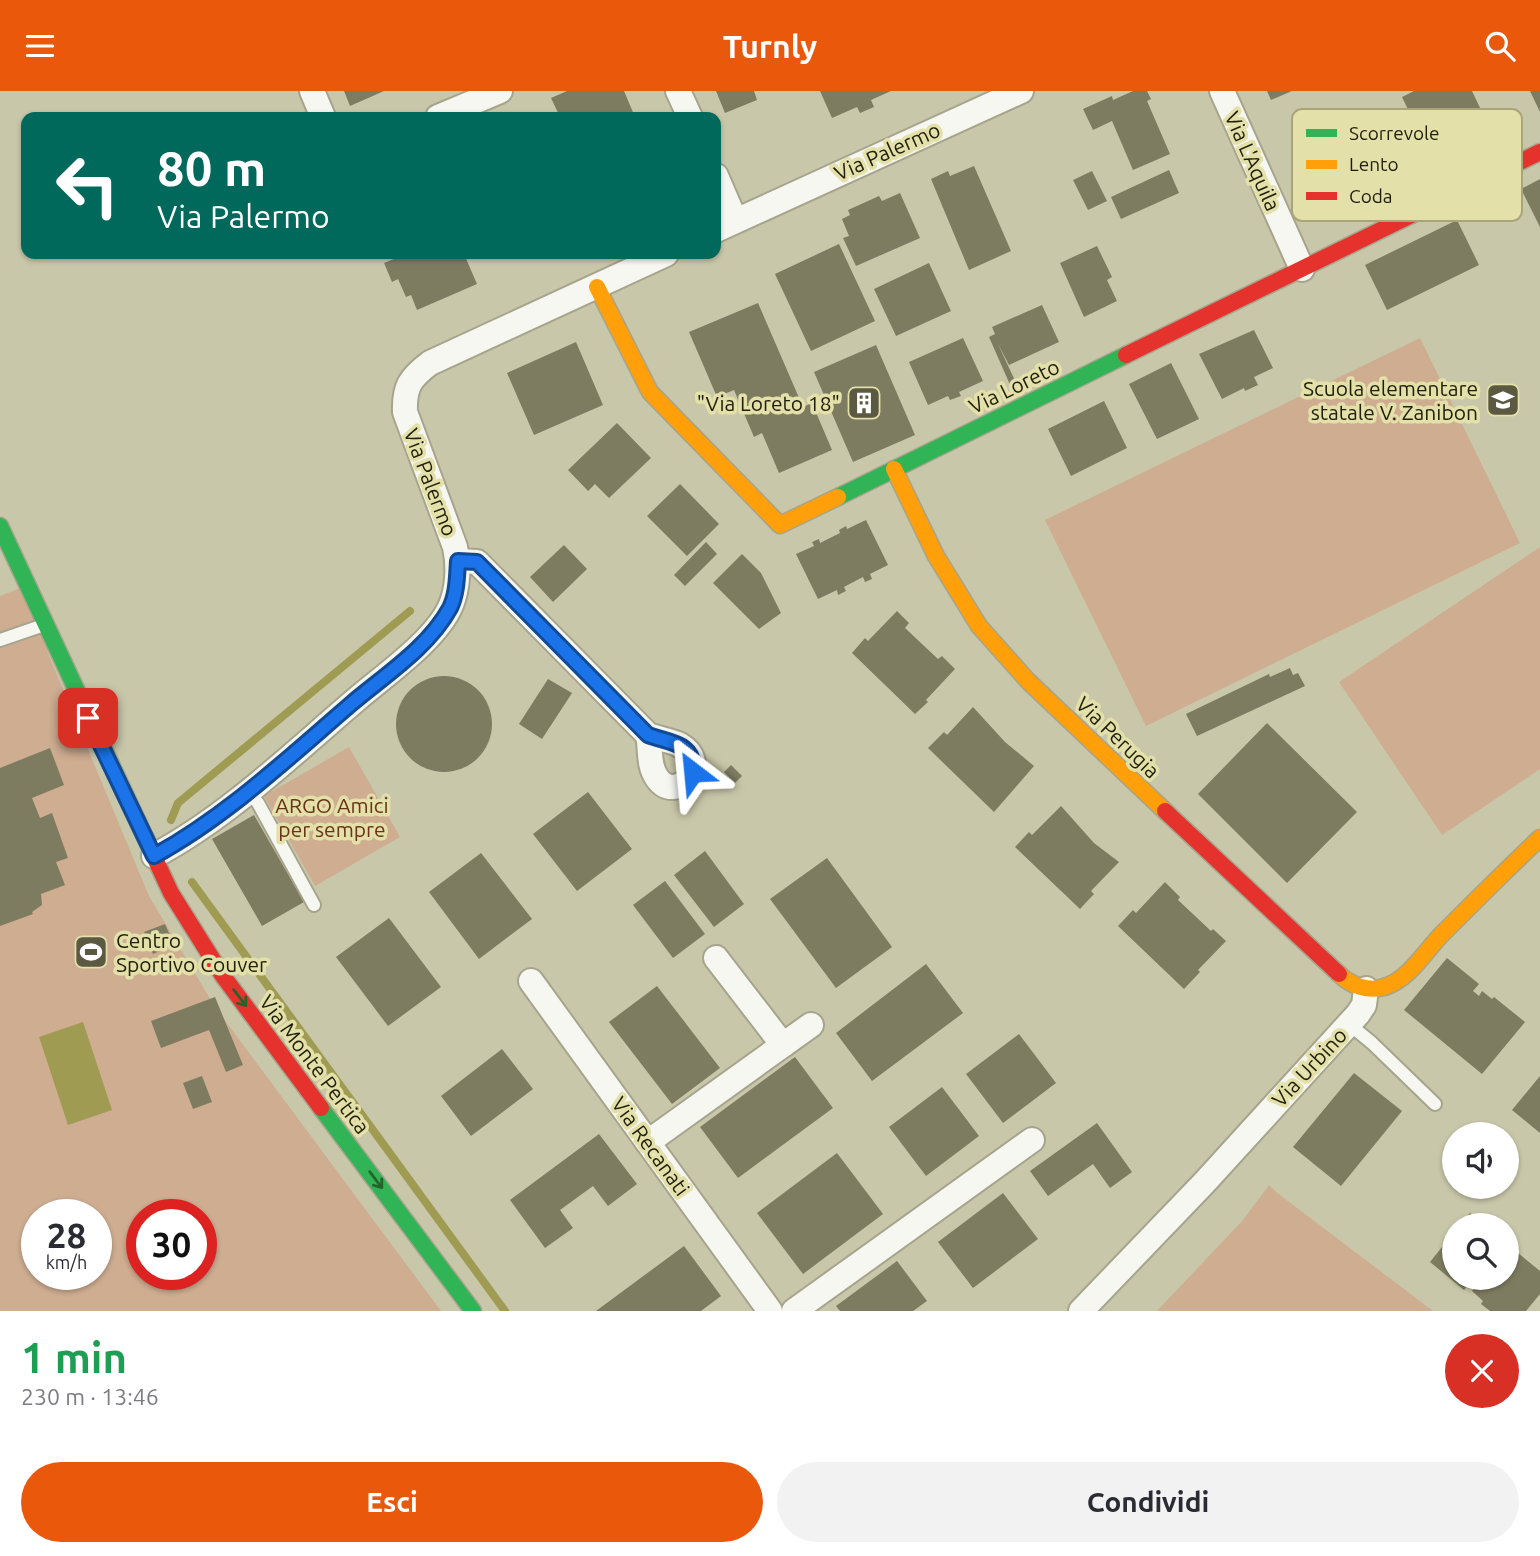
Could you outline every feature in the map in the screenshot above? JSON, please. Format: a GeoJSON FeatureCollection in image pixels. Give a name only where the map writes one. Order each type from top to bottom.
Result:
{"type":"FeatureCollection","features":[{"type":"Feature","properties":{"kind":"street"},"geometry":{"type":"LineString","coordinates":[[312,91],[321,112]]}},
{"type":"Feature","properties":{"kind":"street"},"geometry":{"type":"LineString","coordinates":[[450,112],[500,91]]}},
{"type":"Feature","properties":{"kind":"street"},"geometry":{"type":"LineString","coordinates":[[678,91],[688,112]]}},
{"type":"Feature","properties":{"kind":"street","name":"Via Palermo"},"geometry":{"type":"LineString","coordinates":[[725,225],[1021,91]]}},
{"type":"Feature","properties":{"kind":"street","name":"Via L'Aquila"},"geometry":{"type":"LineString","coordinates":[[1222,91],[1302,269]]}},
{"type":"Feature","properties":{"kind":"street","name":"Via Loreto"},"geometry":{"type":"LineString","coordinates":[[1522,161],[1540,152]]}},
{"type":"Feature","properties":{"kind":"street"},"geometry":{"type":"LineString","coordinates":[[721,203],[725,225]]}},
{"type":"Feature","properties":{"kind":"street","name":"Via Loreto"},"geometry":{"type":"LineString","coordinates":[[597,287],[650,393],[780,525],[1400,221]]}},
{"type":"Feature","properties":{"kind":"street","name":"Via Palermo"},"geometry":{"type":"LineString","coordinates":[[154,856],[190,836],[248,792],[426,640],[451,607],[458,561],[455,547],[405,412],[404,395],[414,375],[430,363],[656,259]]}},
{"type":"Feature","properties":{"kind":"street","name":"Via Perugia"},"geometry":{"type":"LineString","coordinates":[[894,469],[965,606],[991,640],[1077,727],[1343,979],[1366,989]]}},
{"type":"Feature","properties":{"kind":"street","name":"Via Monte Pertica"},"geometry":{"type":"LineString","coordinates":[[0,527],[171,893],[223,976],[473,1311]]}},
{"type":"Feature","properties":{"kind":"street"},"geometry":{"type":"LineString","coordinates":[[458,561],[477,562],[648,735]]}},
{"type":"Feature","properties":{"kind":"street"},"geometry":{"type":"LineString","coordinates":[[1366,989],[1384,987],[1401,979],[1438,938],[1540,838]]}},
{"type":"Feature","properties":{"kind":"street"},"geometry":{"type":"LineString","coordinates":[[716,958],[783,1045]]}},
{"type":"Feature","properties":{"kind":"street","name":"Via Recanati"},"geometry":{"type":"LineString","coordinates":[[531,981],[770,1311]]}},
{"type":"Feature","properties":{"kind":"street","name":"Via Urbino"},"geometry":{"type":"LineString","coordinates":[[1082,1311],[1205,1183],[1349,1024],[1364,1005],[1366,989]]}},
{"type":"Feature","properties":{"kind":"street"},"geometry":{"type":"LineString","coordinates":[[648,1142],[811,1025]]}},
{"type":"Feature","properties":{"kind":"street"},"geometry":{"type":"LineString","coordinates":[[794,1311],[1032,1140]]}},
{"type":"Feature","properties":{"kind":"lane"},"geometry":{"type":"LineString","coordinates":[[0,640],[44,625]]}},
{"type":"Feature","properties":{"kind":"lane"},"geometry":{"type":"LineString","coordinates":[[248,792],[258,803],[314,905]]}},
{"type":"Feature","properties":{"kind":"lane"},"geometry":{"type":"LineString","coordinates":[[1349,1024],[1435,1104]]}},
{"type":"Feature","properties":{"kind":"green space"},"geometry":{"type":"Polygon","coordinates":[[[1420,338],[1520,543],[1146,726],[1045,520],[1420,338]]]}},
{"type":"Feature","properties":{"kind":"green space"},"geometry":{"type":"Polygon","coordinates":[[[1540,547],[1540,769],[1442,835],[1339,682],[1540,547]]]}},
{"type":"Feature","properties":{"kind":"green space","name":"Centro Sportivo Couver"},"geometry":{"type":"Polygon","coordinates":[[[23,587],[149,896],[215,1007],[441,1311],[0,1311],[0,596],[23,587]]]}},
{"type":"Feature","properties":{"kind":"green space","name":"ARGO Amici per sempre"},"geometry":{"type":"Polygon","coordinates":[[[349,747],[400,837],[315,886],[264,796],[349,747]]]}},
{"type":"Feature","properties":{"kind":"green space"},"geometry":{"type":"Polygon","coordinates":[[[1269,1185],[1433,1311],[1157,1311],[1243,1220],[1269,1185]]]}},
{"type":"Feature","properties":{"kind":"shaded area"},"geometry":{"type":"Polygon","coordinates":[[[83,1022],[112,1110],[68,1125],[39,1037],[83,1022]]]}},
{"type":"Feature","properties":{"kind":"building"},"geometry":{"type":"Polygon","coordinates":[[[344,91],[384,91],[350,106],[344,91]]]}},
{"type":"Feature","properties":{"kind":"building"},"geometry":{"type":"Polygon","coordinates":[[[567,91],[624,91],[633,112],[558,112],[551,98],[567,91]]]}},
{"type":"Feature","properties":{"kind":"building"},"geometry":{"type":"Polygon","coordinates":[[[716,91],[754,91],[757,100],[725,113],[716,91]]]}},
{"type":"Feature","properties":{"kind":"building"},"geometry":{"type":"Polygon","coordinates":[[[820,91],[891,91],[871,100],[874,107],[860,113],[857,107],[832,118],[820,91]]]}},
{"type":"Feature","properties":{"kind":"building"},"geometry":{"type":"Polygon","coordinates":[[[1133,91],[1147,91],[1151,99],[1147,101],[1170,154],[1133,170],[1112,121],[1093,130],[1083,109],[1112,96],[1113,100],[1133,91]]]}},
{"type":"Feature","properties":{"kind":"building"},"geometry":{"type":"Polygon","coordinates":[[[1267,91],[1292,91],[1271,100],[1267,91]]]}},
{"type":"Feature","properties":{"kind":"building"},"geometry":{"type":"Polygon","coordinates":[[[1414,91],[1472,91],[1481,109],[1408,109],[1402,97],[1414,91]]]}},
{"type":"Feature","properties":{"kind":"building"},"geometry":{"type":"Polygon","coordinates":[[[1530,91],[1540,91],[1540,112],[1530,91]]]}},
{"type":"Feature","properties":{"kind":"building"},"geometry":{"type":"Polygon","coordinates":[[[974,166],[1011,251],[969,270],[931,179],[948,171],[950,176],[974,166]]]}},
{"type":"Feature","properties":{"kind":"building"},"geometry":{"type":"Polygon","coordinates":[[[1169,170],[1179,193],[1121,219],[1111,197],[1169,170]]]}},
{"type":"Feature","properties":{"kind":"building"},"geometry":{"type":"Polygon","coordinates":[[[1092,171],[1107,201],[1088,210],[1073,180],[1092,171]]]}},
{"type":"Feature","properties":{"kind":"building"},"geometry":{"type":"Polygon","coordinates":[[[1540,179],[1540,227],[1522,191],[1522,188],[1540,179]]]}},
{"type":"Feature","properties":{"kind":"building"},"geometry":{"type":"Polygon","coordinates":[[[900,193],[920,238],[856,266],[843,238],[849,236],[842,219],[850,215],[848,210],[879,196],[882,201],[900,193]]]}},
{"type":"Feature","properties":{"kind":"building"},"geometry":{"type":"Polygon","coordinates":[[[1457,221],[1479,265],[1387,310],[1365,265],[1457,221]]]}},
{"type":"Feature","properties":{"kind":"building"},"geometry":{"type":"Polygon","coordinates":[[[839,244],[875,321],[811,351],[775,274],[839,244]]]}},
{"type":"Feature","properties":{"kind":"building"},"geometry":{"type":"Polygon","coordinates":[[[1097,246],[1112,277],[1107,280],[1117,301],[1084,317],[1060,263],[1097,246]]]}},
{"type":"Feature","properties":{"kind":"building"},"geometry":{"type":"Polygon","coordinates":[[[394,259],[466,259],[477,284],[417,310],[411,295],[406,297],[398,279],[392,282],[384,263],[394,259]]]}},
{"type":"Feature","properties":{"kind":"building"},"geometry":{"type":"Polygon","coordinates":[[[929,263],[951,311],[896,336],[874,289],[929,263]]]}},
{"type":"Feature","properties":{"kind":"building"},"geometry":{"type":"Polygon","coordinates":[[[758,303],[803,407],[812,403],[832,450],[779,473],[762,433],[754,437],[734,390],[717,397],[689,332],[758,303]]]}},
{"type":"Feature","properties":{"kind":"building"},"geometry":{"type":"Polygon","coordinates":[[[1042,305],[1059,342],[1009,365],[998,344],[1017,385],[1011,387],[989,337],[995,334],[992,327],[1042,305]]]}},
{"type":"Feature","properties":{"kind":"building"},"geometry":{"type":"Polygon","coordinates":[[[1254,330],[1273,368],[1254,377],[1258,385],[1245,391],[1244,388],[1222,399],[1199,354],[1254,330]]]}},
{"type":"Feature","properties":{"kind":"building"},"geometry":{"type":"Polygon","coordinates":[[[963,338],[983,381],[959,392],[961,396],[950,400],[948,396],[928,405],[909,362],[963,338]]]}},
{"type":"Feature","properties":{"kind":"building"},"geometry":{"type":"Polygon","coordinates":[[[576,342],[603,405],[534,435],[507,373],[576,342]]]}},
{"type":"Feature","properties":{"kind":"building","name":"\"Via Loreto 18\""},"geometry":{"type":"Polygon","coordinates":[[[876,345],[915,435],[853,462],[814,372],[876,345]]]}},
{"type":"Feature","properties":{"kind":"building"},"geometry":{"type":"Polygon","coordinates":[[[1171,363],[1199,419],[1157,439],[1129,384],[1171,363]]]}},
{"type":"Feature","properties":{"kind":"building"},"geometry":{"type":"Polygon","coordinates":[[[1104,401],[1127,448],[1071,476],[1048,429],[1104,401]]]}},
{"type":"Feature","properties":{"kind":"building"},"geometry":{"type":"Polygon","coordinates":[[[617,423],[651,458],[609,498],[595,484],[588,491],[568,470],[617,423]]]}},
{"type":"Feature","properties":{"kind":"building"},"geometry":{"type":"Polygon","coordinates":[[[680,484],[719,524],[687,556],[647,516],[680,484]]]}},
{"type":"Feature","properties":{"kind":"building"},"geometry":{"type":"Polygon","coordinates":[[[866,520],[888,565],[870,574],[872,579],[865,582],[863,577],[844,587],[846,591],[838,595],[837,590],[818,599],[796,554],[814,546],[812,542],[819,539],[820,543],[840,533],[839,530],[846,526],[847,529],[866,520]]]}},
{"type":"Feature","properties":{"kind":"building"},"geometry":{"type":"Polygon","coordinates":[[[706,542],[717,554],[685,586],[674,575],[706,542]]]}},
{"type":"Feature","properties":{"kind":"building"},"geometry":{"type":"Polygon","coordinates":[[[564,545],[587,569],[553,602],[530,577],[564,545]]]}},
{"type":"Feature","properties":{"kind":"building"},"geometry":{"type":"Polygon","coordinates":[[[742,554],[761,573],[781,613],[759,629],[713,583],[742,554]]]}},
{"type":"Feature","properties":{"kind":"building"},"geometry":{"type":"Polygon","coordinates":[[[897,611],[909,623],[905,628],[938,659],[942,656],[955,669],[915,714],[852,653],[865,638],[868,641],[897,611]]]}},
{"type":"Feature","properties":{"kind":"building"},"geometry":{"type":"Polygon","coordinates":[[[1290,668],[1293,675],[1298,673],[1305,686],[1197,736],[1186,714],[1269,674],[1270,677],[1290,668]]]}},
{"type":"Feature","properties":{"kind":"building"},"geometry":{"type":"Polygon","coordinates":[[[444,676],[462,680],[478,690],[488,706],[492,724],[488,742],[478,758],[462,768],[444,772],[426,768],[410,758],[400,742],[396,724],[400,706],[410,690],[426,680],[444,676]]]}},
{"type":"Feature","properties":{"kind":"building"},"geometry":{"type":"Polygon","coordinates":[[[548,679],[572,693],[542,739],[519,724],[548,679]]]}},
{"type":"Feature","properties":{"kind":"building"},"geometry":{"type":"Polygon","coordinates":[[[973,707],[1005,742],[1034,766],[994,812],[928,748],[944,732],[947,735],[973,707]]]}},
{"type":"Feature","properties":{"kind":"building"},"geometry":{"type":"Polygon","coordinates":[[[1267,723],[1357,812],[1287,883],[1198,794],[1267,723]]]}},
{"type":"Feature","properties":{"kind":"building"},"geometry":{"type":"Polygon","coordinates":[[[50,748],[64,785],[32,798],[40,818],[52,813],[68,858],[56,862],[65,885],[41,894],[42,905],[32,912],[33,914],[0,926],[0,768],[50,748]]]}},
{"type":"Feature","properties":{"kind":"building"},"geometry":{"type":"Polygon","coordinates":[[[731,765],[742,776],[735,783],[724,772],[731,765]]]}},
{"type":"Feature","properties":{"kind":"building"},"geometry":{"type":"Polygon","coordinates":[[[588,792],[632,849],[577,891],[533,834],[588,792]]]}},
{"type":"Feature","properties":{"kind":"building"},"geometry":{"type":"Polygon","coordinates":[[[1061,806],[1094,843],[1119,862],[1091,891],[1094,894],[1080,909],[1015,847],[1029,832],[1032,835],[1061,806]]]}},
{"type":"Feature","properties":{"kind":"building","name":"ARGO Amici per sempre"},"geometry":{"type":"Polygon","coordinates":[[[254,815],[304,902],[262,926],[212,839],[254,815]]]}},
{"type":"Feature","properties":{"kind":"building"},"geometry":{"type":"Polygon","coordinates":[[[705,851],[744,904],[714,927],[674,875],[705,851]]]}},
{"type":"Feature","properties":{"kind":"building"},"geometry":{"type":"Polygon","coordinates":[[[481,853],[532,919],[479,959],[429,892],[481,853]]]}},
{"type":"Feature","properties":{"kind":"building"},"geometry":{"type":"Polygon","coordinates":[[[827,858],[892,947],[836,988],[770,899],[827,858]]]}},
{"type":"Feature","properties":{"kind":"building"},"geometry":{"type":"Polygon","coordinates":[[[665,881],[705,934],[673,958],[633,905],[665,881]]]}},
{"type":"Feature","properties":{"kind":"building"},"geometry":{"type":"Polygon","coordinates":[[[1165,882],[1180,897],[1178,900],[1211,931],[1213,929],[1226,941],[1184,989],[1118,926],[1133,910],[1136,913],[1165,882]]]}},
{"type":"Feature","properties":{"kind":"building"},"geometry":{"type":"Polygon","coordinates":[[[389,918],[441,987],[388,1026],[336,957],[389,918]]]}},
{"type":"Feature","properties":{"kind":"building"},"geometry":{"type":"Polygon","coordinates":[[[165,924],[174,945],[153,954],[144,932],[165,924]]]}},
{"type":"Feature","properties":{"kind":"building"},"geometry":{"type":"Polygon","coordinates":[[[1447,958],[1479,984],[1473,991],[1479,996],[1482,991],[1492,999],[1494,997],[1525,1022],[1482,1074],[1404,1010],[1447,958]]]}},
{"type":"Feature","properties":{"kind":"building"},"geometry":{"type":"Polygon","coordinates":[[[926,964],[963,1013],[872,1081],[836,1033],[926,964]]]}},
{"type":"Feature","properties":{"kind":"building"},"geometry":{"type":"Polygon","coordinates":[[[657,986],[720,1068],[672,1104],[609,1022],[657,986]]]}},
{"type":"Feature","properties":{"kind":"building"},"geometry":{"type":"Polygon","coordinates":[[[215,997],[243,1065],[226,1072],[209,1030],[161,1048],[151,1021],[215,997]]]}},
{"type":"Feature","properties":{"kind":"building"},"geometry":{"type":"Polygon","coordinates":[[[1019,1034],[1056,1083],[1003,1123],[966,1074],[1019,1034]]]}},
{"type":"Feature","properties":{"kind":"building"},"geometry":{"type":"Polygon","coordinates":[[[502,1049],[533,1089],[471,1136],[441,1096],[502,1049]]]}},
{"type":"Feature","properties":{"kind":"building"},"geometry":{"type":"Polygon","coordinates":[[[795,1057],[833,1108],[738,1178],[700,1127],[795,1057]]]}},
{"type":"Feature","properties":{"kind":"building"},"geometry":{"type":"Polygon","coordinates":[[[1354,1073],[1402,1111],[1341,1186],[1293,1147],[1354,1073]]]}},
{"type":"Feature","properties":{"kind":"building"},"geometry":{"type":"Polygon","coordinates":[[[202,1076],[212,1102],[193,1109],[183,1083],[202,1076]]]}},
{"type":"Feature","properties":{"kind":"building"},"geometry":{"type":"Polygon","coordinates":[[[1540,1076],[1540,1133],[1512,1110],[1540,1076]]]}},
{"type":"Feature","properties":{"kind":"building"},"geometry":{"type":"Polygon","coordinates":[[[942,1087],[979,1136],[926,1176],[889,1127],[942,1087]]]}},
{"type":"Feature","properties":{"kind":"building"},"geometry":{"type":"Polygon","coordinates":[[[1097,1123],[1132,1172],[1110,1188],[1093,1164],[1048,1196],[1030,1171],[1097,1123]]]}},
{"type":"Feature","properties":{"kind":"building"},"geometry":{"type":"Polygon","coordinates":[[[599,1134],[637,1184],[608,1206],[593,1186],[560,1210],[573,1228],[545,1248],[510,1200],[599,1134]]]}},
{"type":"Feature","properties":{"kind":"building"},"geometry":{"type":"Polygon","coordinates":[[[837,1153],[883,1214],[803,1274],[757,1213],[837,1153]]]}},
{"type":"Feature","properties":{"kind":"building"},"geometry":{"type":"Polygon","coordinates":[[[1003,1193],[1038,1239],[973,1288],[938,1242],[1003,1193]]]}},
{"type":"Feature","properties":{"kind":"building"},"geometry":{"type":"Polygon","coordinates":[[[684,1246],[721,1296],[701,1311],[596,1311],[684,1246]]]}},
{"type":"Feature","properties":{"kind":"building"},"geometry":{"type":"Polygon","coordinates":[[[1442,1247],[1442,1272],[1430,1262],[1442,1247]]]}},
{"type":"Feature","properties":{"kind":"building"},"geometry":{"type":"Polygon","coordinates":[[[1519,1254],[1540,1271],[1540,1294],[1526,1311],[1490,1311],[1472,1291],[1519,1290],[1519,1254]]]}},
{"type":"Feature","properties":{"kind":"building"},"geometry":{"type":"Polygon","coordinates":[[[897,1261],[927,1301],[913,1311],[840,1311],[836,1306],[897,1261]]]}},
{"type":"Feature","properties":{"kind":"waterway"},"geometry":{"type":"LineString","coordinates":[[171,820],[178,803],[410,611]]}},
{"type":"Feature","properties":{"kind":"waterway"},"geometry":{"type":"LineString","coordinates":[[192,882],[505,1311]]}},
{"type":"Feature","properties":{"kind":"traffic: fast"},"geometry":{"type":"LineString","coordinates":[[838,497],[1126,355]]}},
{"type":"Feature","properties":{"kind":"traffic: fast"},"geometry":{"type":"LineString","coordinates":[[0,526],[145,837]]}},
{"type":"Feature","properties":{"kind":"traffic: fast"},"geometry":{"type":"LineString","coordinates":[[321,1108],[473,1311]]}},
{"type":"Feature","properties":{"kind":"traffic: slow"},"geometry":{"type":"LineString","coordinates":[[597,287],[650,392],[780,525],[838,497]]}},
{"type":"Feature","properties":{"kind":"traffic: slow"},"geometry":{"type":"LineString","coordinates":[[894,469],[936,556],[979,626],[1028,681],[1165,811]]}},
{"type":"Feature","properties":{"kind":"traffic: slow"},"geometry":{"type":"LineString","coordinates":[[1339,974],[1354,984],[1372,989],[1384,987],[1401,978],[1540,838]]}},
{"type":"Feature","properties":{"kind":"traffic: jam"},"geometry":{"type":"LineString","coordinates":[[1522,161],[1540,152]]}},
{"type":"Feature","properties":{"kind":"traffic: jam"},"geometry":{"type":"LineString","coordinates":[[1126,355],[1399,221]]}},
{"type":"Feature","properties":{"kind":"traffic: jam"},"geometry":{"type":"LineString","coordinates":[[1165,811],[1339,974]]}},
{"type":"Feature","properties":{"kind":"traffic: jam"},"geometry":{"type":"LineString","coordinates":[[145,837],[171,893],[223,976],[321,1108]]}},
{"type":"Feature","properties":{"kind":"place","name":"Scuola elementare statale V. Zanibon"},"geometry":{"type":"Point","coordinates":[1503,400]}},
{"type":"Feature","properties":{"kind":"place","name":"\"Via Loreto 18\""},"geometry":{"type":"Point","coordinates":[864,403]}},
{"type":"Feature","properties":{"kind":"place","name":"Centro Sportivo Couver"},"geometry":{"type":"Point","coordinates":[91,952]}},
{"type":"Feature","properties":{"kind":"route"},"geometry":{"type":"LineString","coordinates":[[88,718],[154,856],[190,836],[248,792],[426,640],[451,607],[458,561],[477,562],[648,735],[680,745],[693,761],[693,772]]}}]}
